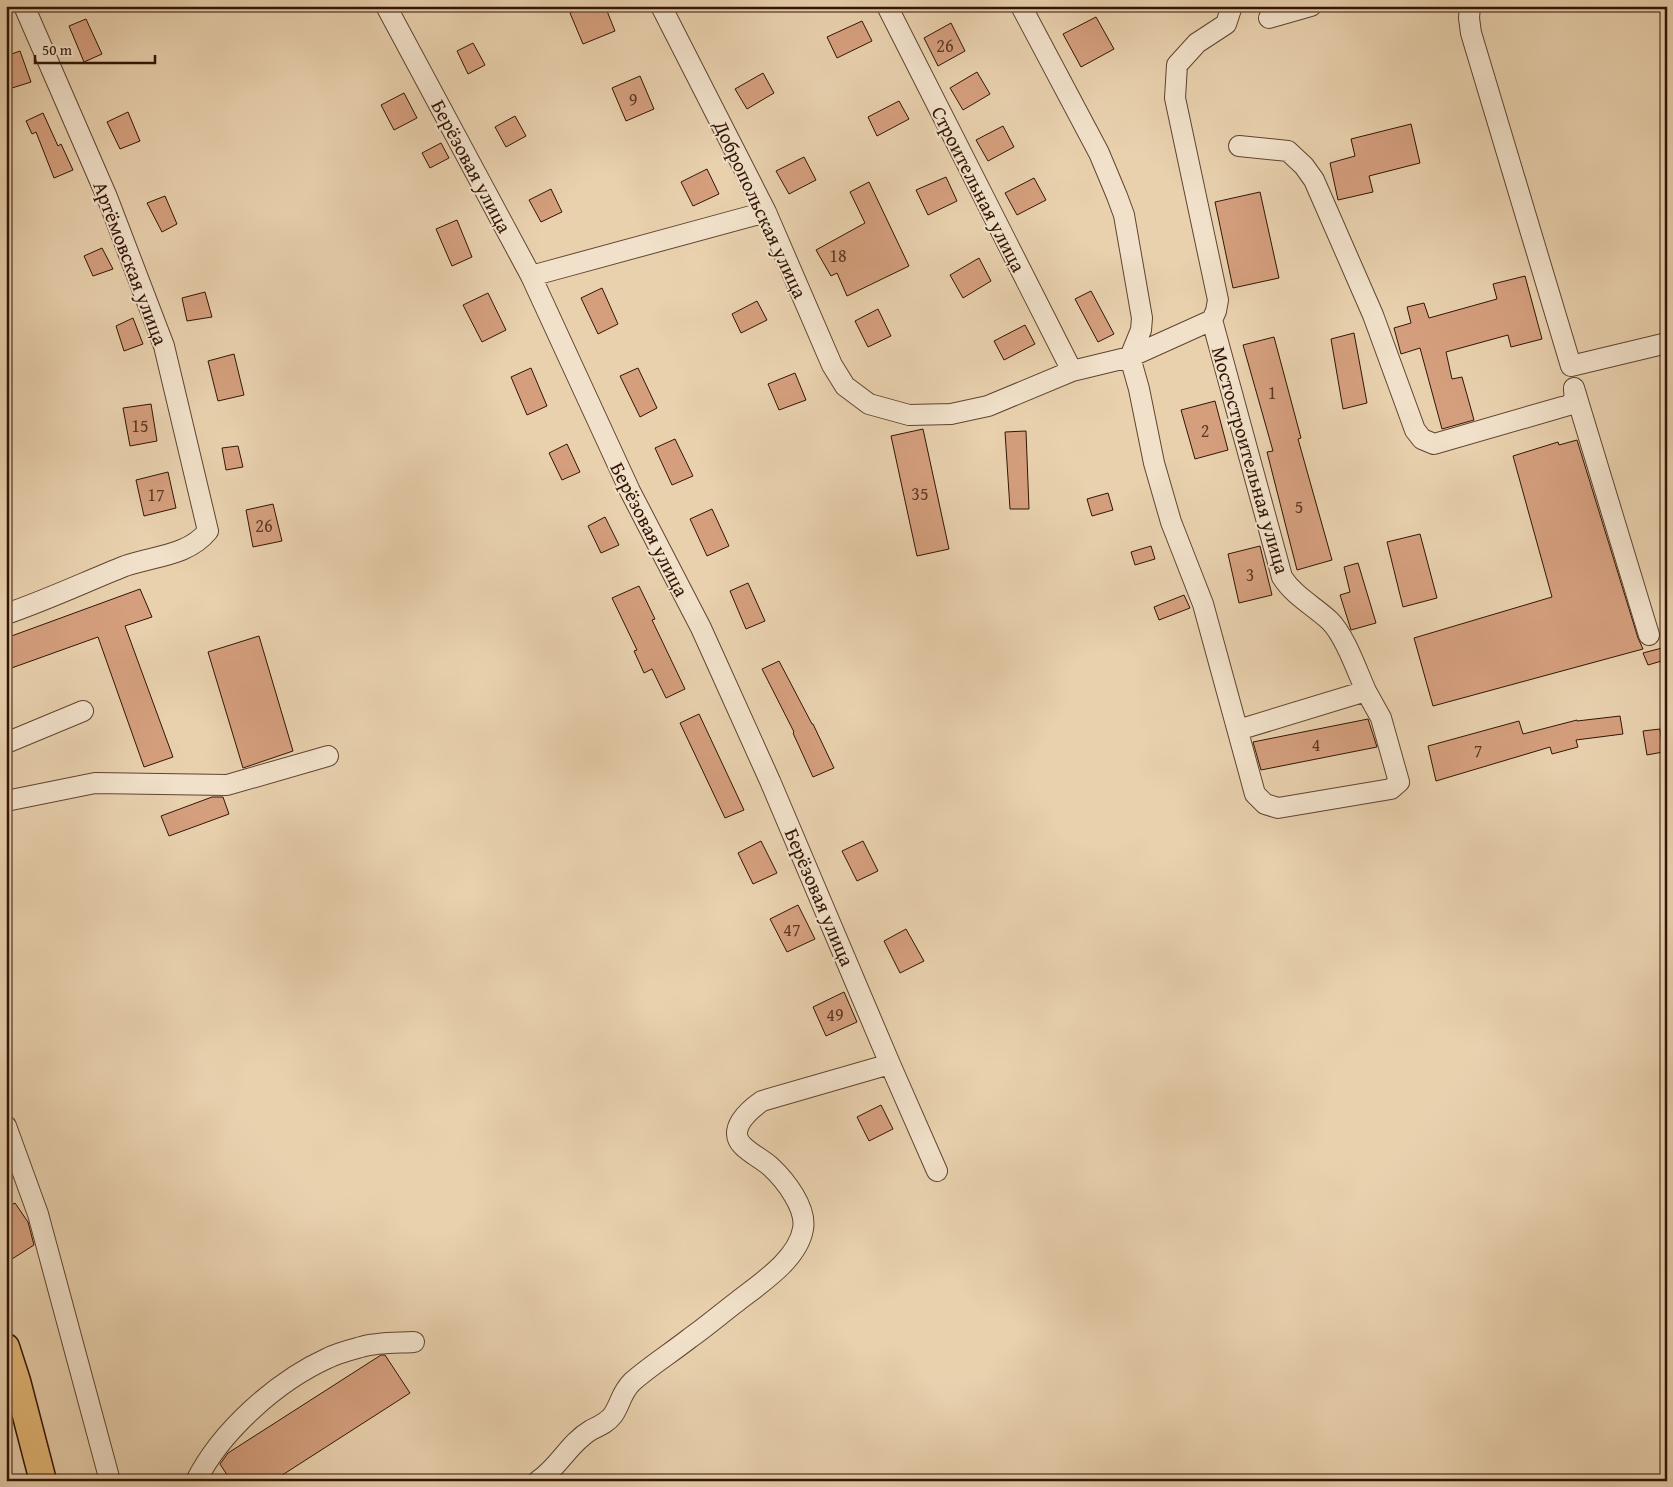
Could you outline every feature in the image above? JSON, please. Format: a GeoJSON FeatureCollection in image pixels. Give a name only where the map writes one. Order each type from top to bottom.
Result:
{"type":"FeatureCollection","features":[{"type":"Feature","properties":{"kind":"main road"},"geometry":{"type":"LineString","coordinates":[[6,1347],[17,1381],[43,1481]]}},
{"type":"Feature","properties":{"kind":"street","name":"Артёмовская улица"},"geometry":{"type":"LineString","coordinates":[[6,614],[42,602],[126,566],[186,549],[200,541],[208,531],[164,346],[108,197],[24,6]]}},
{"type":"Feature","properties":{"kind":"street","name":"Берёзовая улица"},"geometry":{"type":"LineString","coordinates":[[386,6],[531,276],[630,492],[701,628],[770,781],[937,1170]]}},
{"type":"Feature","properties":{"kind":"street","name":"Добропольская улица"},"geometry":{"type":"LineString","coordinates":[[661,6],[766,212],[832,365],[845,386],[869,404],[909,415],[950,414],[988,406],[1072,371]]}},
{"type":"Feature","properties":{"kind":"street","name":"Строительная улица"},"geometry":{"type":"LineString","coordinates":[[887,6],[1072,371]]}},
{"type":"Feature","properties":{"kind":"street"},"geometry":{"type":"LineString","coordinates":[[1021,6],[1099,153],[1124,215],[1142,318],[1141,330],[1130,357]]}},
{"type":"Feature","properties":{"kind":"street"},"geometry":{"type":"LineString","coordinates":[[1072,371],[1130,357],[1212,320],[1216,311],[1218,300],[1175,98],[1177,65],[1197,43],[1226,24],[1232,6]]}},
{"type":"Feature","properties":{"kind":"street"},"geometry":{"type":"LineString","coordinates":[[1269,18],[1311,6]]}},
{"type":"Feature","properties":{"kind":"street"},"geometry":{"type":"LineString","coordinates":[[1239,146],[1288,151],[1304,166],[1314,180],[1372,315],[1415,430],[1422,439],[1434,444],[1568,405],[1575,399],[1571,366],[1471,33],[1470,6]]}},
{"type":"Feature","properties":{"kind":"street"},"geometry":{"type":"LineString","coordinates":[[531,276],[766,212]]}},
{"type":"Feature","properties":{"kind":"street","name":"Мостостроительная улица"},"geometry":{"type":"LineString","coordinates":[[1130,357],[1139,389],[1154,463],[1171,522],[1203,604],[1255,794],[1265,804],[1278,808],[1391,790],[1397,785],[1399,778],[1382,718],[1366,691],[1338,630],[1330,621],[1289,588],[1282,577],[1212,320]]}},
{"type":"Feature","properties":{"kind":"street"},"geometry":{"type":"LineString","coordinates":[[1571,366],[1667,343]]}},
{"type":"Feature","properties":{"kind":"street"},"geometry":{"type":"LineString","coordinates":[[1574,390],[1649,635]]}},
{"type":"Feature","properties":{"kind":"street"},"geometry":{"type":"LineString","coordinates":[[1238,730],[1366,691]]}},
{"type":"Feature","properties":{"kind":"street"},"geometry":{"type":"LineString","coordinates":[[6,743],[83,711]]}},
{"type":"Feature","properties":{"kind":"street"},"geometry":{"type":"LineString","coordinates":[[6,801],[95,783],[227,785],[328,756]]}},
{"type":"Feature","properties":{"kind":"street"},"geometry":{"type":"LineString","coordinates":[[538,1481],[552,1470],[576,1441],[591,1430],[604,1424],[612,1416],[624,1390],[632,1382],[768,1277],[791,1255],[801,1239],[804,1226],[801,1207],[789,1188],[770,1167],[741,1145],[737,1133],[740,1120],[762,1101],[890,1064]]}},
{"type":"Feature","properties":{"kind":"street"},"geometry":{"type":"LineString","coordinates":[[6,1126],[38,1214],[110,1481]]}},
{"type":"Feature","properties":{"kind":"street"},"geometry":{"type":"LineString","coordinates":[[196,1481],[221,1442],[250,1411],[284,1384],[329,1357],[363,1346],[414,1342]]}},
{"type":"Feature","properties":{"kind":"building"},"geometry":{"type":"Polygon","coordinates":[[[585,6],[605,6],[615,31],[583,44],[570,13],[585,6]]]}},
{"type":"Feature","properties":{"kind":"building"},"geometry":{"type":"Polygon","coordinates":[[[1096,17],[1114,49],[1081,67],[1063,34],[1096,17]]]}},
{"type":"Feature","properties":{"kind":"building"},"geometry":{"type":"Polygon","coordinates":[[[86,19],[102,54],[84,62],[69,26],[86,19]]]}},
{"type":"Feature","properties":{"kind":"building"},"geometry":{"type":"Polygon","coordinates":[[[862,21],[872,41],[837,58],[827,37],[862,21]]]}},
{"type":"Feature","properties":{"kind":"building"},"geometry":{"type":"Polygon","coordinates":[[[951,23],[965,51],[938,66],[924,38],[951,23]]]}},
{"type":"Feature","properties":{"kind":"building"},"geometry":{"type":"Polygon","coordinates":[[[473,43],[485,65],[468,74],[457,51],[473,43]]]}},
{"type":"Feature","properties":{"kind":"building"},"geometry":{"type":"Polygon","coordinates":[[[20,51],[31,82],[12,88],[6,70],[6,56],[20,51]]]}},
{"type":"Feature","properties":{"kind":"building"},"geometry":{"type":"Polygon","coordinates":[[[977,72],[990,94],[963,110],[950,88],[977,72]]]}},
{"type":"Feature","properties":{"kind":"building"},"geometry":{"type":"Polygon","coordinates":[[[763,73],[774,93],[747,109],[735,89],[763,73]]]}},
{"type":"Feature","properties":{"kind":"building"},"geometry":{"type":"Polygon","coordinates":[[[640,76],[654,109],[626,121],[612,88],[640,76]]]}},
{"type":"Feature","properties":{"kind":"building"},"geometry":{"type":"Polygon","coordinates":[[[404,93],[417,118],[394,130],[381,105],[404,93]]]}},
{"type":"Feature","properties":{"kind":"building"},"geometry":{"type":"Polygon","coordinates":[[[899,101],[909,119],[877,136],[868,117],[899,101]]]}},
{"type":"Feature","properties":{"kind":"building"},"geometry":{"type":"Polygon","coordinates":[[[128,112],[140,141],[120,149],[107,122],[128,112]]]}},
{"type":"Feature","properties":{"kind":"building"},"geometry":{"type":"Polygon","coordinates":[[[43,113],[58,146],[61,144],[73,170],[54,178],[36,132],[32,134],[26,121],[43,113]]]}},
{"type":"Feature","properties":{"kind":"building"},"geometry":{"type":"Polygon","coordinates":[[[515,116],[526,136],[506,147],[495,127],[515,116]]]}},
{"type":"Feature","properties":{"kind":"building"},"geometry":{"type":"Polygon","coordinates":[[[1411,124],[1420,163],[1369,176],[1373,192],[1338,200],[1330,163],[1355,156],[1351,139],[1411,124]]]}},
{"type":"Feature","properties":{"kind":"building"},"geometry":{"type":"Polygon","coordinates":[[[1003,126],[1014,147],[988,161],[976,140],[1003,126]]]}},
{"type":"Feature","properties":{"kind":"building"},"geometry":{"type":"Polygon","coordinates":[[[441,143],[449,158],[430,168],[422,153],[441,143]]]}},
{"type":"Feature","properties":{"kind":"building"},"geometry":{"type":"Polygon","coordinates":[[[804,157],[816,180],[789,194],[776,171],[804,157]]]}},
{"type":"Feature","properties":{"kind":"building"},"geometry":{"type":"Polygon","coordinates":[[[707,169],[719,194],[693,206],[681,182],[707,169]]]}},
{"type":"Feature","properties":{"kind":"building"},"geometry":{"type":"Polygon","coordinates":[[[946,177],[957,201],[928,215],[916,190],[946,177]]]}},
{"type":"Feature","properties":{"kind":"building"},"geometry":{"type":"Polygon","coordinates":[[[1034,178],[1046,200],[1017,215],[1005,193],[1034,178]]]}},
{"type":"Feature","properties":{"kind":"building"},"geometry":{"type":"Polygon","coordinates":[[[869,182],[909,266],[847,296],[837,273],[831,276],[816,250],[865,223],[850,192],[869,182]]]}},
{"type":"Feature","properties":{"kind":"building"},"geometry":{"type":"Polygon","coordinates":[[[551,189],[562,212],[541,222],[529,200],[551,189]]]}},
{"type":"Feature","properties":{"kind":"building"},"geometry":{"type":"Polygon","coordinates":[[[1260,192],[1279,278],[1233,288],[1215,202],[1260,192]]]}},
{"type":"Feature","properties":{"kind":"building"},"geometry":{"type":"Polygon","coordinates":[[[165,196],[177,224],[162,232],[147,203],[165,196]]]}},
{"type":"Feature","properties":{"kind":"building"},"geometry":{"type":"Polygon","coordinates":[[[457,220],[472,257],[452,266],[436,229],[457,220]]]}},
{"type":"Feature","properties":{"kind":"building"},"geometry":{"type":"Polygon","coordinates":[[[102,248],[113,269],[93,276],[84,256],[102,248]]]}},
{"type":"Feature","properties":{"kind":"building"},"geometry":{"type":"Polygon","coordinates":[[[979,258],[991,281],[963,298],[950,275],[979,258]]]}},
{"type":"Feature","properties":{"kind":"building"},"geometry":{"type":"Polygon","coordinates":[[[1525,276],[1542,339],[1511,347],[1508,335],[1446,352],[1452,379],[1462,377],[1474,420],[1442,429],[1420,348],[1401,354],[1394,328],[1411,323],[1407,307],[1424,303],[1429,318],[1497,299],[1493,284],[1525,276]]]}},
{"type":"Feature","properties":{"kind":"building"},"geometry":{"type":"Polygon","coordinates":[[[602,288],[618,324],[598,334],[581,298],[602,288]]]}},
{"type":"Feature","properties":{"kind":"building"},"geometry":{"type":"Polygon","coordinates":[[[1091,291],[1114,334],[1098,342],[1075,299],[1091,291]]]}},
{"type":"Feature","properties":{"kind":"building"},"geometry":{"type":"Polygon","coordinates":[[[205,292],[212,317],[187,321],[182,298],[205,292]]]}},
{"type":"Feature","properties":{"kind":"building"},"geometry":{"type":"Polygon","coordinates":[[[488,293],[506,330],[482,342],[463,305],[488,293]]]}},
{"type":"Feature","properties":{"kind":"building"},"geometry":{"type":"Polygon","coordinates":[[[757,301],[767,320],[741,333],[732,314],[757,301]]]}},
{"type":"Feature","properties":{"kind":"building"},"geometry":{"type":"Polygon","coordinates":[[[878,309],[891,336],[868,347],[855,321],[878,309]]]}},
{"type":"Feature","properties":{"kind":"building"},"geometry":{"type":"Polygon","coordinates":[[[133,318],[143,344],[124,351],[116,326],[133,318]]]}},
{"type":"Feature","properties":{"kind":"building"},"geometry":{"type":"Polygon","coordinates":[[[1025,325],[1035,344],[1004,360],[994,341],[1025,325]]]}},
{"type":"Feature","properties":{"kind":"building"},"geometry":{"type":"Polygon","coordinates":[[[1354,333],[1367,403],[1343,409],[1331,339],[1354,333]]]}},
{"type":"Feature","properties":{"kind":"building"},"geometry":{"type":"Polygon","coordinates":[[[1274,337],[1301,438],[1298,439],[1332,560],[1297,570],[1267,452],[1273,451],[1243,345],[1274,337]]]}},
{"type":"Feature","properties":{"kind":"building"},"geometry":{"type":"Polygon","coordinates":[[[234,354],[244,395],[218,401],[208,361],[234,354]]]}},
{"type":"Feature","properties":{"kind":"building"},"geometry":{"type":"Polygon","coordinates":[[[531,368],[547,406],[527,415],[511,377],[531,368]]]}},
{"type":"Feature","properties":{"kind":"building"},"geometry":{"type":"Polygon","coordinates":[[[638,368],[657,408],[640,417],[620,376],[638,368]]]}},
{"type":"Feature","properties":{"kind":"building"},"geometry":{"type":"Polygon","coordinates":[[[795,373],[806,400],[779,410],[768,384],[795,373]]]}},
{"type":"Feature","properties":{"kind":"building"},"geometry":{"type":"Polygon","coordinates":[[[1215,401],[1228,450],[1195,459],[1181,410],[1215,401]]]}},
{"type":"Feature","properties":{"kind":"building"},"geometry":{"type":"Polygon","coordinates":[[[151,404],[157,441],[130,446],[123,408],[151,404]]]}},
{"type":"Feature","properties":{"kind":"building"},"geometry":{"type":"Polygon","coordinates":[[[923,429],[949,549],[917,556],[891,436],[923,429]]]}},
{"type":"Feature","properties":{"kind":"building"},"geometry":{"type":"Polygon","coordinates":[[[1026,431],[1029,509],[1010,509],[1005,432],[1026,431]]]}},
{"type":"Feature","properties":{"kind":"building"},"geometry":{"type":"Polygon","coordinates":[[[675,439],[693,476],[672,485],[655,448],[675,439]]]}},
{"type":"Feature","properties":{"kind":"building"},"geometry":{"type":"Polygon","coordinates":[[[1577,440],[1643,649],[1433,706],[1414,638],[1552,597],[1513,456],[1558,442],[1559,445],[1577,440]]]}},
{"type":"Feature","properties":{"kind":"building"},"geometry":{"type":"Polygon","coordinates":[[[567,444],[580,472],[562,480],[549,453],[567,444]]]}},
{"type":"Feature","properties":{"kind":"building"},"geometry":{"type":"Polygon","coordinates":[[[238,446],[243,467],[226,470],[222,448],[238,446]]]}},
{"type":"Feature","properties":{"kind":"building"},"geometry":{"type":"Polygon","coordinates":[[[168,472],[176,508],[144,516],[136,480],[168,472]]]}},
{"type":"Feature","properties":{"kind":"building"},"geometry":{"type":"Polygon","coordinates":[[[1108,493],[1113,510],[1092,516],[1087,499],[1108,493]]]}},
{"type":"Feature","properties":{"kind":"building"},"geometry":{"type":"Polygon","coordinates":[[[273,504],[282,541],[253,547],[246,510],[273,504]]]}},
{"type":"Feature","properties":{"kind":"building"},"geometry":{"type":"Polygon","coordinates":[[[712,509],[729,546],[707,556],[690,519],[712,509]]]}},
{"type":"Feature","properties":{"kind":"building"},"geometry":{"type":"Polygon","coordinates":[[[605,517],[619,545],[601,553],[588,526],[605,517]]]}},
{"type":"Feature","properties":{"kind":"building"},"geometry":{"type":"Polygon","coordinates":[[[1420,534],[1437,598],[1403,607],[1387,542],[1420,534]]]}},
{"type":"Feature","properties":{"kind":"building"},"geometry":{"type":"Polygon","coordinates":[[[1151,546],[1155,559],[1135,565],[1131,552],[1151,546]]]}},
{"type":"Feature","properties":{"kind":"building"},"geometry":{"type":"Polygon","coordinates":[[[1260,546],[1272,595],[1239,603],[1228,554],[1260,546]]]}},
{"type":"Feature","properties":{"kind":"building"},"geometry":{"type":"Polygon","coordinates":[[[1358,563],[1376,623],[1351,630],[1340,595],[1350,592],[1344,567],[1358,563]]]}},
{"type":"Feature","properties":{"kind":"building"},"geometry":{"type":"Polygon","coordinates":[[[748,583],[765,621],[746,629],[730,591],[748,583]]]}},
{"type":"Feature","properties":{"kind":"building"},"geometry":{"type":"Polygon","coordinates":[[[639,586],[655,619],[652,620],[685,689],[666,698],[652,669],[644,673],[634,651],[637,650],[612,598],[639,586]]]}},
{"type":"Feature","properties":{"kind":"building"},"geometry":{"type":"Polygon","coordinates":[[[140,589],[152,617],[125,626],[173,757],[144,767],[98,637],[6,670],[6,638],[140,589]]]}},
{"type":"Feature","properties":{"kind":"building"},"geometry":{"type":"Polygon","coordinates":[[[1184,595],[1190,608],[1159,620],[1154,607],[1184,595]]]}},
{"type":"Feature","properties":{"kind":"building"},"geometry":{"type":"Polygon","coordinates":[[[259,636],[293,751],[243,768],[208,652],[259,636]]]}},
{"type":"Feature","properties":{"kind":"building"},"geometry":{"type":"Polygon","coordinates":[[[1662,648],[1665,660],[1648,665],[1643,653],[1662,648]]]}},
{"type":"Feature","properties":{"kind":"building"},"geometry":{"type":"Polygon","coordinates":[[[779,661],[834,768],[813,777],[794,732],[762,669],[779,661]]]}},
{"type":"Feature","properties":{"kind":"building"},"geometry":{"type":"Polygon","coordinates":[[[699,714],[744,810],[725,818],[680,723],[699,714]]]}},
{"type":"Feature","properties":{"kind":"building"},"geometry":{"type":"Polygon","coordinates":[[[1620,716],[1623,734],[1576,740],[1578,747],[1552,754],[1550,747],[1436,781],[1428,746],[1519,721],[1523,734],[1577,720],[1620,716]]]}},
{"type":"Feature","properties":{"kind":"building"},"geometry":{"type":"Polygon","coordinates":[[[1368,719],[1377,747],[1261,770],[1253,742],[1368,719]]]}},
{"type":"Feature","properties":{"kind":"building"},"geometry":{"type":"Polygon","coordinates":[[[1660,729],[1663,752],[1647,755],[1643,731],[1660,729]]]}},
{"type":"Feature","properties":{"kind":"building"},"geometry":{"type":"Polygon","coordinates":[[[212,797],[223,797],[229,814],[169,836],[161,816],[212,797]]]}},
{"type":"Feature","properties":{"kind":"building"},"geometry":{"type":"Polygon","coordinates":[[[761,841],[777,873],[753,884],[738,853],[761,841]]]}},
{"type":"Feature","properties":{"kind":"building"},"geometry":{"type":"Polygon","coordinates":[[[863,841],[878,871],[857,881],[842,851],[863,841]]]}},
{"type":"Feature","properties":{"kind":"building"},"geometry":{"type":"Polygon","coordinates":[[[798,905],[815,939],[787,952],[770,919],[798,905]]]}},
{"type":"Feature","properties":{"kind":"building"},"geometry":{"type":"Polygon","coordinates":[[[906,929],[924,961],[900,973],[884,941],[906,929]]]}},
{"type":"Feature","properties":{"kind":"building"},"geometry":{"type":"Polygon","coordinates":[[[844,992],[857,1022],[826,1036],[813,1007],[844,992]]]}},
{"type":"Feature","properties":{"kind":"building"},"geometry":{"type":"Polygon","coordinates":[[[881,1105],[893,1129],[869,1141],[857,1117],[881,1105]]]}},
{"type":"Feature","properties":{"kind":"building"},"geometry":{"type":"Polygon","coordinates":[[[15,1203],[28,1222],[34,1245],[12,1259],[6,1250],[6,1208],[15,1203]]]}},
{"type":"Feature","properties":{"kind":"building"},"geometry":{"type":"Polygon","coordinates":[[[381,1355],[385,1355],[410,1393],[273,1481],[231,1481],[220,1464],[228,1453],[381,1355]]]}}]}
